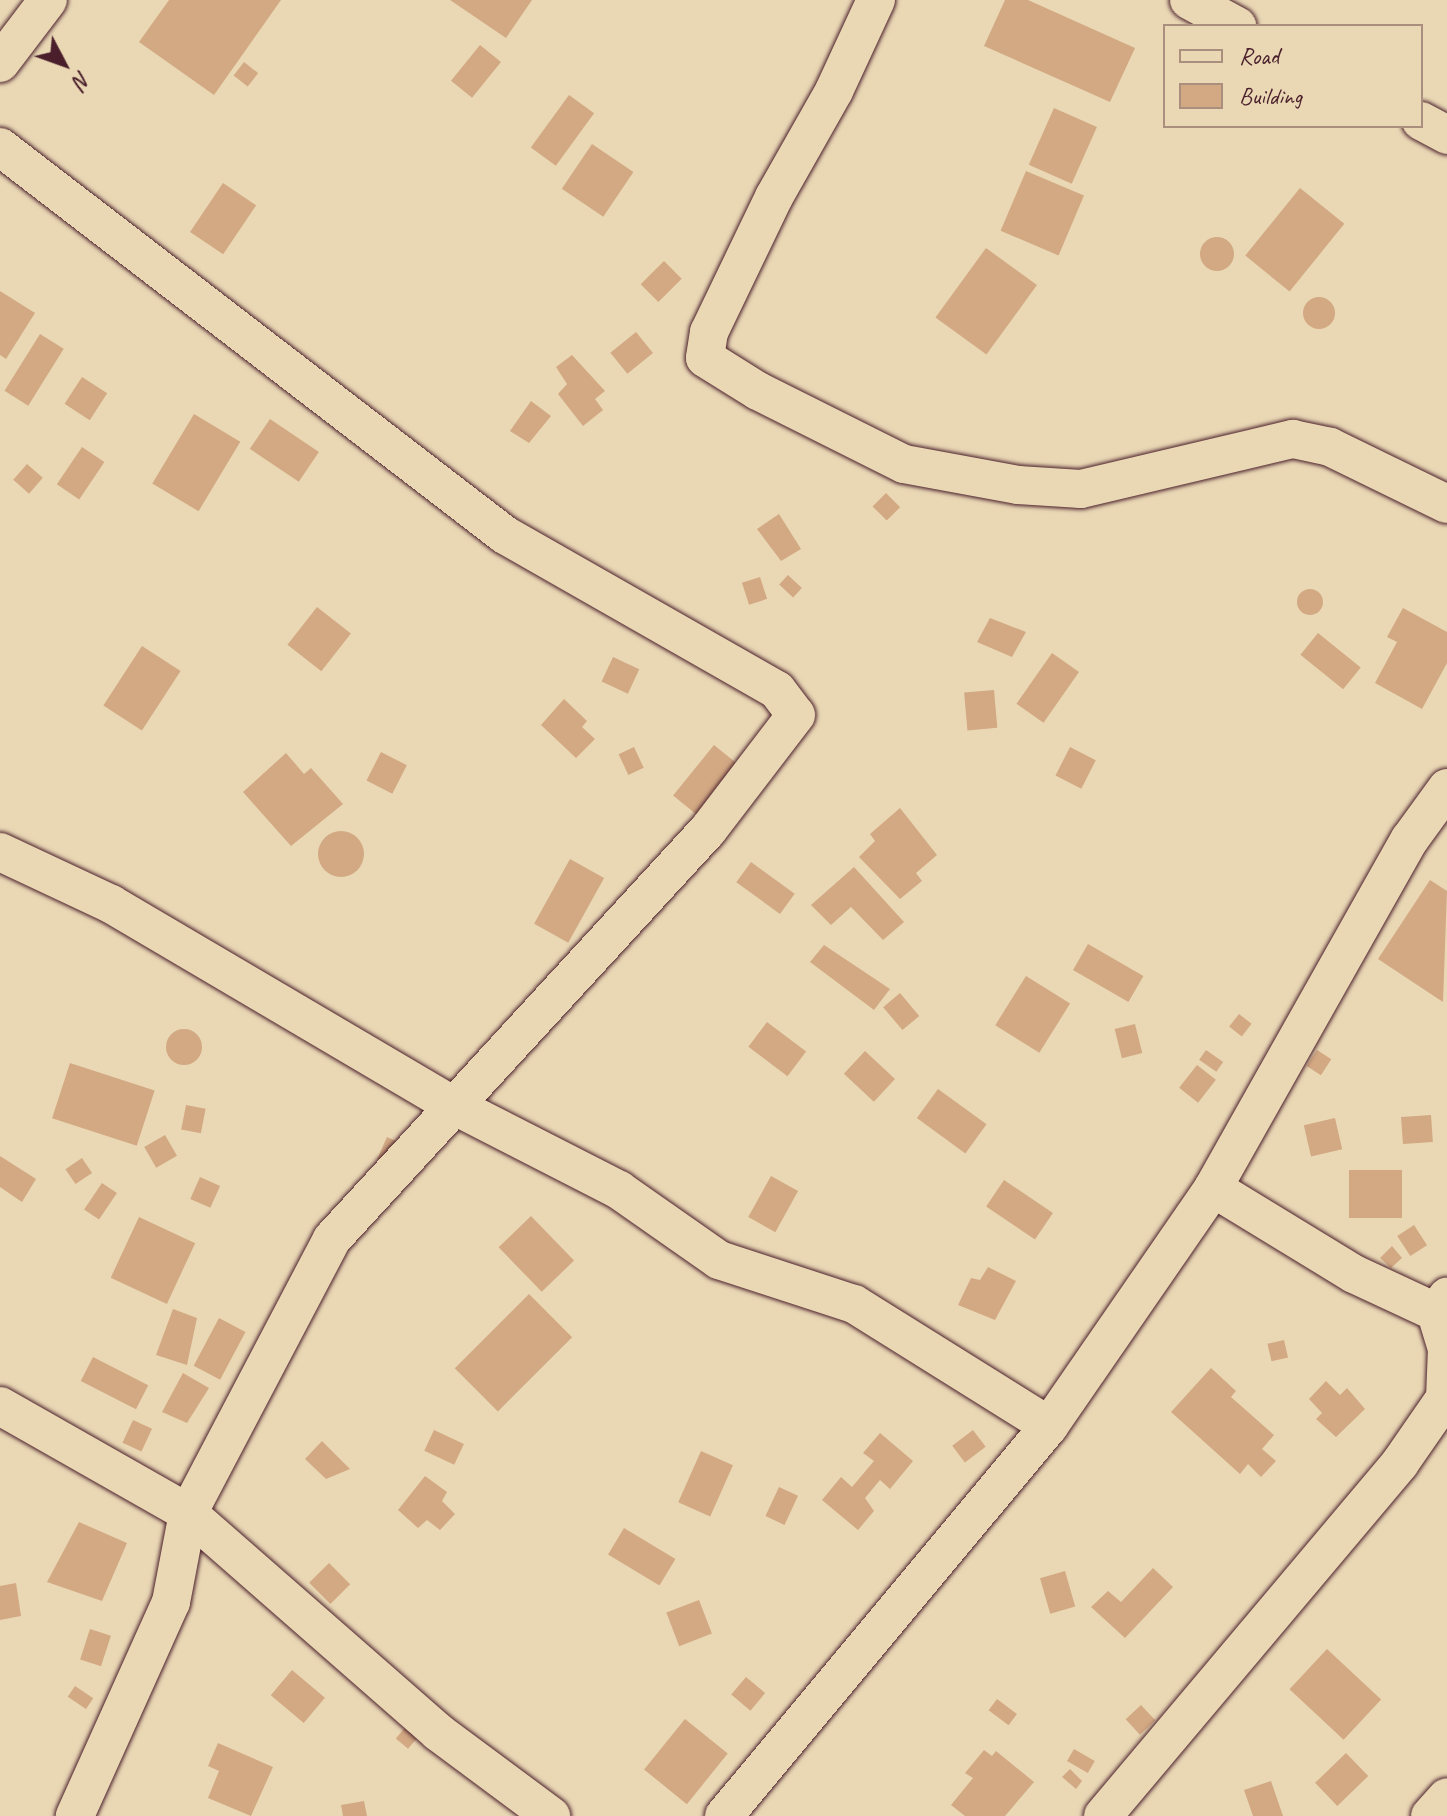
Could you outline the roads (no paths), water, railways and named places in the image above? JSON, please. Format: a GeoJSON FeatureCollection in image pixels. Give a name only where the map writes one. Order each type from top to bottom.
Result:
{"type":"FeatureCollection","features":[{"type":"Feature","properties":{"kind":"street"},"geometry":{"type":"LineString","coordinates":[[0,63],[48,0]]}},
{"type":"Feature","properties":{"kind":"street"},"geometry":{"type":"LineString","coordinates":[[876,0],[834,91],[774,197],[709,332],[705,358],[758,391],[904,464],[1018,485],[1081,489],[1293,439],[1330,447],[1447,504]]}},
{"type":"Feature","properties":{"kind":"street"},"geometry":{"type":"LineString","coordinates":[[1189,0],[1233,24]]}},
{"type":"Feature","properties":{"kind":"street"},"geometry":{"type":"LineString","coordinates":[[1423,122],[1447,135]]}},
{"type":"Feature","properties":{"kind":"street"},"geometry":{"type":"LineString","coordinates":[[0,147],[505,535],[790,700],[796,715],[790,730],[708,830],[451,1104],[332,1239],[188,1513],[171,1602],[75,1816]]}},
{"type":"Feature","properties":{"kind":"street"},"geometry":{"type":"LineString","coordinates":[[724,1816],[1049,1426],[1213,1188],[1410,839],[1447,788]]}},
{"type":"Feature","properties":{"kind":"street"},"geometry":{"type":"LineString","coordinates":[[0,852],[111,904],[214,960],[451,1104],[619,1190],[719,1260],[854,1304],[1049,1426]]}},
{"type":"Feature","properties":{"kind":"street"},"geometry":{"type":"LineString","coordinates":[[1103,1816],[1400,1463],[1445,1398],[1447,1349],[1441,1304],[1354,1274],[1213,1188]]}},
{"type":"Feature","properties":{"kind":"street"},"geometry":{"type":"LineString","coordinates":[[0,1406],[188,1513],[438,1732],[551,1816]]}},
{"type":"Feature","properties":{"kind":"street"},"geometry":{"type":"LineString","coordinates":[[1430,1816],[1447,1797]]}}]}
